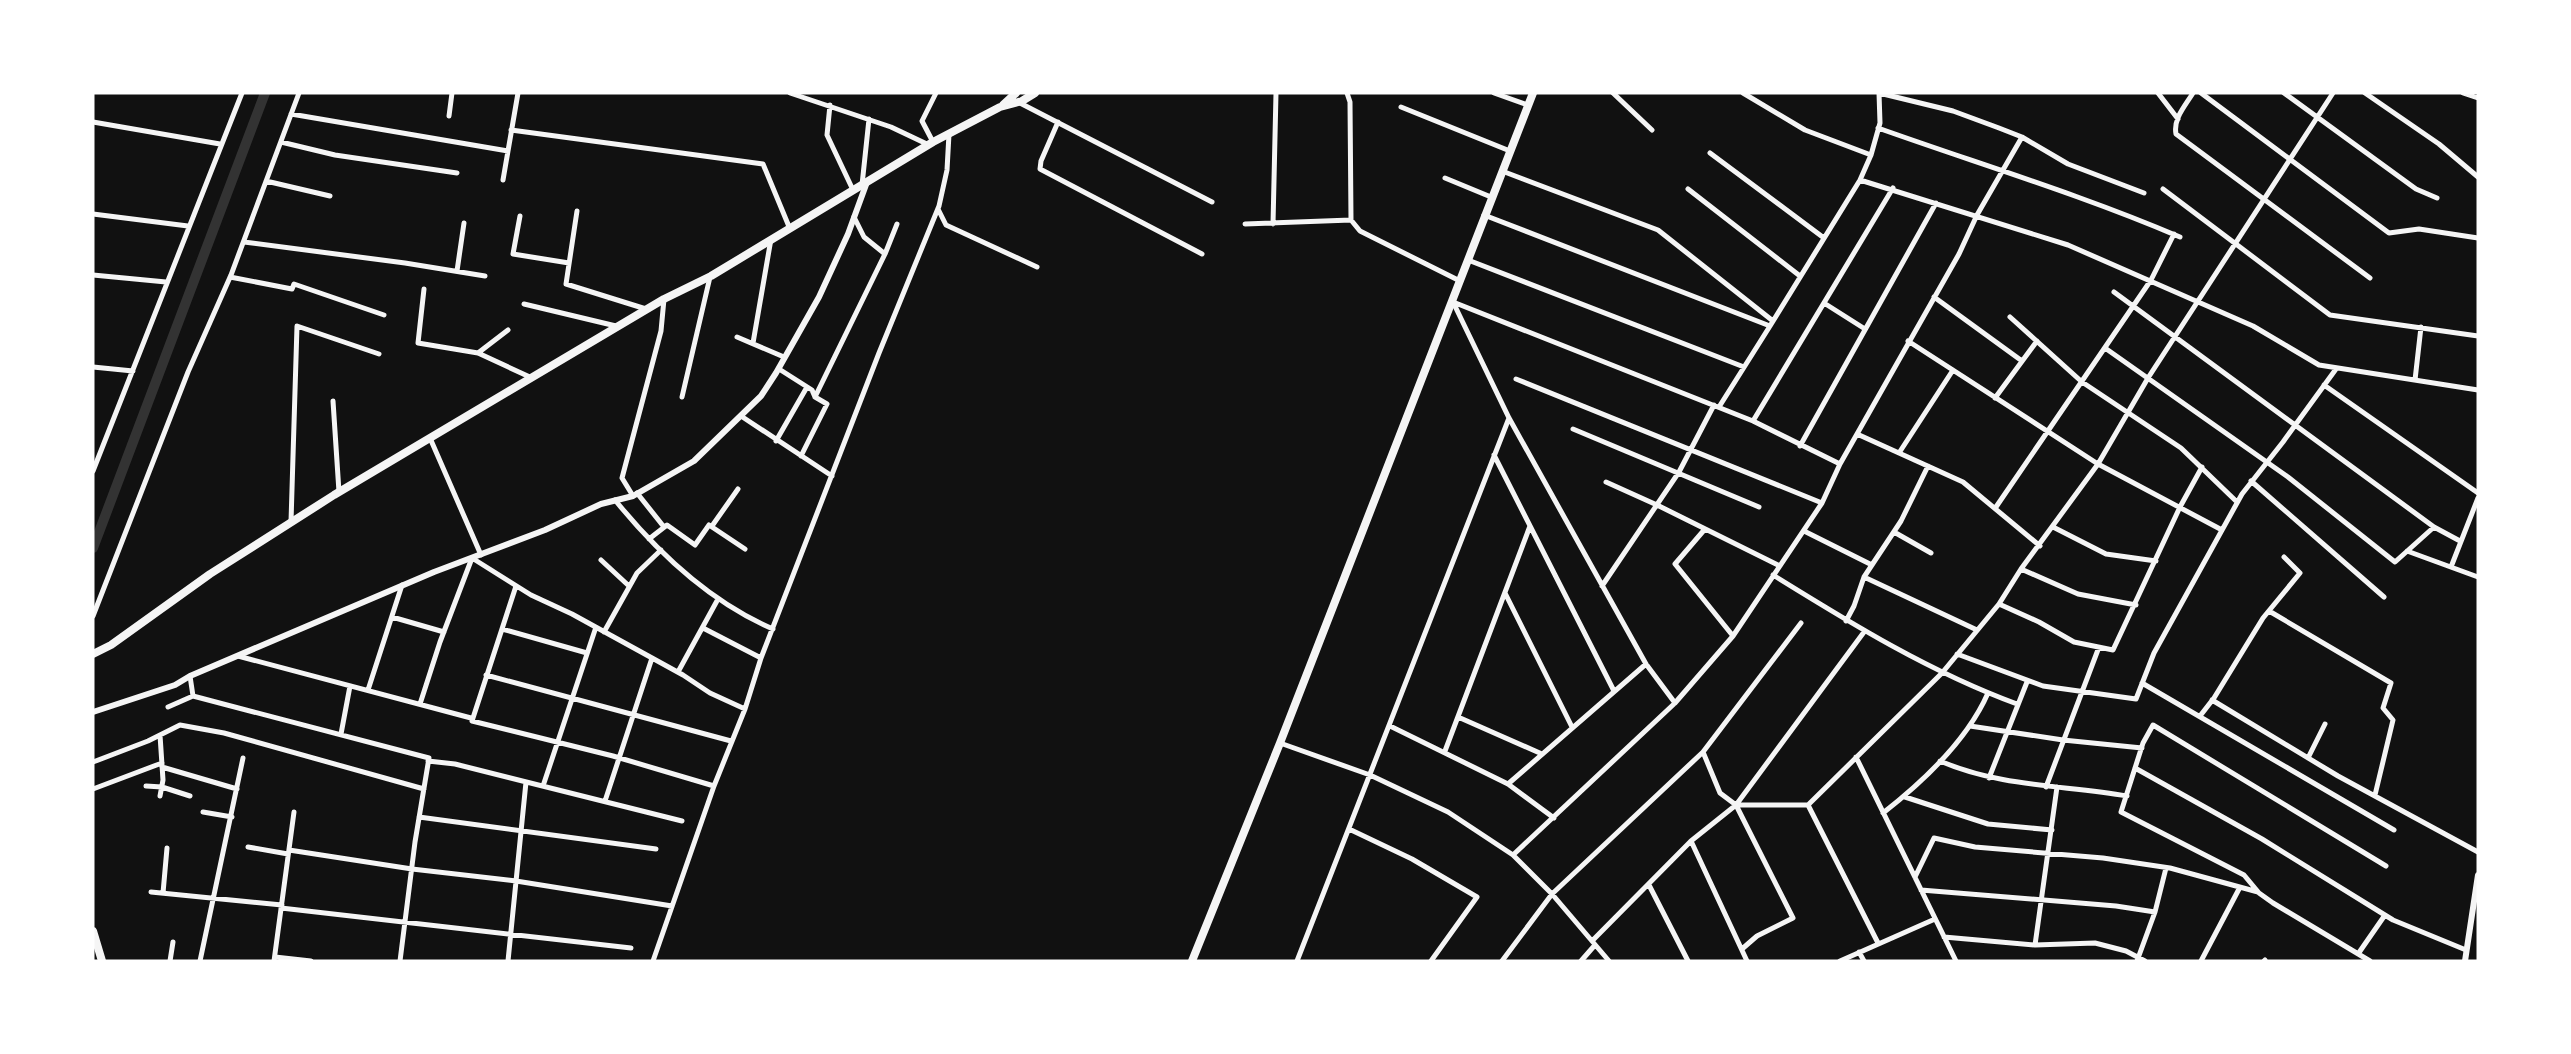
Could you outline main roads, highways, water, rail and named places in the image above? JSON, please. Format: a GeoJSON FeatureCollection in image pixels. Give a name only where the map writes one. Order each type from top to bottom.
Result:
{"type":"FeatureCollection","features":[{"type":"Feature","properties":{"kind":"highway"},"geometry":{"type":"LineString","coordinates":[[94,654],[119,639],[210,574],[339,492],[664,299],[711,276],[931,144],[1017,98],[1035,93]]}},
{"type":"Feature","properties":{"kind":"main road"},"geometry":{"type":"LineString","coordinates":[[1192,961],[1280,743],[1533,93]]}},
{"type":"Feature","properties":{"kind":"main road"},"geometry":{"type":"LineString","coordinates":[[93,931],[102,961]]}},
{"type":"Feature","properties":{"kind":"waterway"},"geometry":{"type":"LineString","coordinates":[[93,548],[265,93]]}}]}
